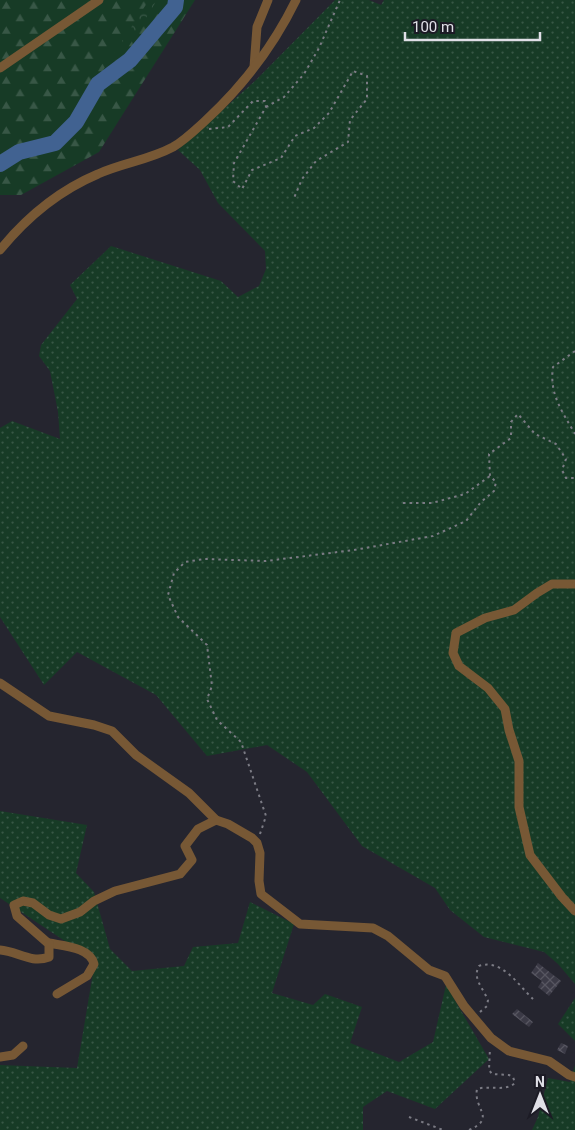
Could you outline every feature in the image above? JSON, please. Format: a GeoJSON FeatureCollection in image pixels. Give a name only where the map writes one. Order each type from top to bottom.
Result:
{"type":"FeatureCollection","features":[{"type":"Feature","properties":{"kind":"street"},"geometry":{"type":"LineString","coordinates":[[0,68],[98,0]]}},
{"type":"Feature","properties":{"kind":"street"},"geometry":{"type":"LineString","coordinates":[[254,68],[257,27],[268,0]]}},
{"type":"Feature","properties":{"kind":"street"},"geometry":{"type":"LineString","coordinates":[[0,250],[33,216],[74,186],[99,173],[162,152],[181,142],[195,131],[224,103],[254,68],[296,0]]}},
{"type":"Feature","properties":{"kind":"street"},"geometry":{"type":"LineString","coordinates":[[575,584],[552,584],[514,610],[486,618],[456,633],[453,652],[458,666],[488,688],[505,709],[509,730],[519,761],[519,807],[530,854],[562,897],[575,911]]}},
{"type":"Feature","properties":{"kind":"street"},"geometry":{"type":"LineString","coordinates":[[0,683],[49,716],[94,725],[112,731],[136,755],[189,793],[216,820],[228,824],[252,838],[257,844],[260,853],[258,881],[261,894],[300,924],[373,928],[388,936],[429,970],[445,976],[464,1006],[491,1038],[509,1051],[549,1061],[575,1077]]}},
{"type":"Feature","properties":{"kind":"street"},"geometry":{"type":"LineString","coordinates":[[57,994],[87,976],[94,964],[92,959],[88,954],[70,947],[49,943],[18,916],[14,905],[23,900],[33,903],[49,915],[61,919],[80,912],[94,901],[115,891],[180,874],[192,860],[185,846],[198,829],[216,820]]}},
{"type":"Feature","properties":{"kind":"street"},"geometry":{"type":"LineString","coordinates":[[0,950],[41,960],[48,957],[49,943]]}},
{"type":"Feature","properties":{"kind":"street"},"geometry":{"type":"LineString","coordinates":[[0,1057],[13,1055],[23,1046]]}},
{"type":"Feature","properties":{"kind":"path"},"geometry":{"type":"LineString","coordinates":[[294,198],[302,179],[316,161],[348,142],[350,120],[367,99],[367,76],[353,71],[329,113],[314,128],[295,136],[281,158],[252,170],[242,189],[233,181],[234,163],[266,107],[284,97],[304,74],[319,48],[340,0]]}},
{"type":"Feature","properties":{"kind":"path"},"geometry":{"type":"LineString","coordinates":[[195,131],[228,127],[253,100],[265,100],[266,107]]}},
{"type":"Feature","properties":{"kind":"path"},"geometry":{"type":"LineString","coordinates":[[575,351],[553,367],[551,381],[556,400],[575,434]]}},
{"type":"Feature","properties":{"kind":"path"},"geometry":{"type":"LineString","coordinates":[[257,844],[266,816],[242,742],[218,720],[207,699],[212,686],[207,645],[178,618],[168,595],[174,573],[185,562],[204,559],[266,561],[354,550],[433,536],[466,521],[481,502],[494,491],[496,482],[490,476],[489,454],[511,438],[511,422],[518,414],[535,434],[556,444],[566,459],[562,470],[566,478],[575,478]]}},
{"type":"Feature","properties":{"kind":"path"},"geometry":{"type":"LineString","coordinates":[[403,503],[432,503],[465,494],[490,476]]}},
{"type":"Feature","properties":{"kind":"path"},"geometry":{"type":"LineString","coordinates":[[473,1016],[487,1006],[488,1000],[477,980],[476,972],[479,966],[485,964],[496,967],[513,977],[533,999]]}},
{"type":"Feature","properties":{"kind":"path"},"geometry":{"type":"LineString","coordinates":[[469,1130],[479,1126],[482,1121],[482,1113],[475,1095],[477,1089],[511,1086],[515,1083],[513,1077],[492,1074],[489,1070],[488,1060],[491,1038]]}},
{"type":"Feature","properties":{"kind":"path"},"geometry":{"type":"LineString","coordinates":[[409,1117],[443,1130]]}},
{"type":"Feature","properties":{"kind":"green space"},"geometry":{"type":"Polygon","coordinates":[[[0,0],[195,0],[99,152],[21,195],[0,195],[0,0]]]}},
{"type":"Feature","properties":{"kind":"green space"},"geometry":{"type":"Polygon","coordinates":[[[149,0],[157,0],[107,82],[73,131],[52,148],[13,154],[0,164],[0,157],[11,149],[48,140],[66,127],[149,0]]]}},
{"type":"Feature","properties":{"kind":"green space"},"geometry":{"type":"Polygon","coordinates":[[[335,0],[369,0],[381,5],[384,0],[575,0],[575,984],[558,964],[544,952],[484,937],[450,910],[435,888],[362,846],[307,772],[267,745],[207,756],[156,695],[77,652],[44,685],[0,617],[0,428],[12,421],[60,439],[58,412],[50,371],[39,356],[41,345],[77,299],[70,285],[111,246],[221,281],[238,297],[259,286],[266,269],[265,251],[218,203],[200,170],[178,150],[256,80],[335,0]]]}},
{"type":"Feature","properties":{"kind":"green space"},"geometry":{"type":"Polygon","coordinates":[[[0,811],[87,825],[76,873],[94,892],[110,949],[132,971],[184,966],[193,947],[238,943],[250,902],[294,924],[272,993],[313,1005],[325,994],[362,1007],[350,1043],[399,1062],[433,1042],[446,985],[489,1059],[435,1109],[387,1091],[363,1107],[363,1130],[0,1130],[0,1065],[77,1068],[95,961],[0,898],[0,811]]]}},
{"type":"Feature","properties":{"kind":"green space"},"geometry":{"type":"Polygon","coordinates":[[[575,998],[575,1041],[558,1024],[575,998]]]}},
{"type":"Feature","properties":{"kind":"green space"},"geometry":{"type":"Polygon","coordinates":[[[575,1065],[575,1130],[532,1130],[538,1117],[548,1078],[570,1082],[575,1065]]]}},
{"type":"Feature","properties":{"kind":"building"},"geometry":{"type":"Polygon","coordinates":[[[538,963],[561,981],[549,996],[538,987],[542,981],[531,973],[538,963]]]}},
{"type":"Feature","properties":{"kind":"building"},"geometry":{"type":"Polygon","coordinates":[[[517,1009],[533,1022],[529,1027],[512,1014],[517,1009]]]}},
{"type":"Feature","properties":{"kind":"building"},"geometry":{"type":"Polygon","coordinates":[[[561,1043],[568,1046],[565,1054],[557,1050],[561,1043]]]}},
{"type":"Feature","properties":{"kind":"waterway"},"geometry":{"type":"LineString","coordinates":[[0,164],[19,152],[55,143],[76,122],[98,84],[130,60],[175,7],[176,0]]}}]}
